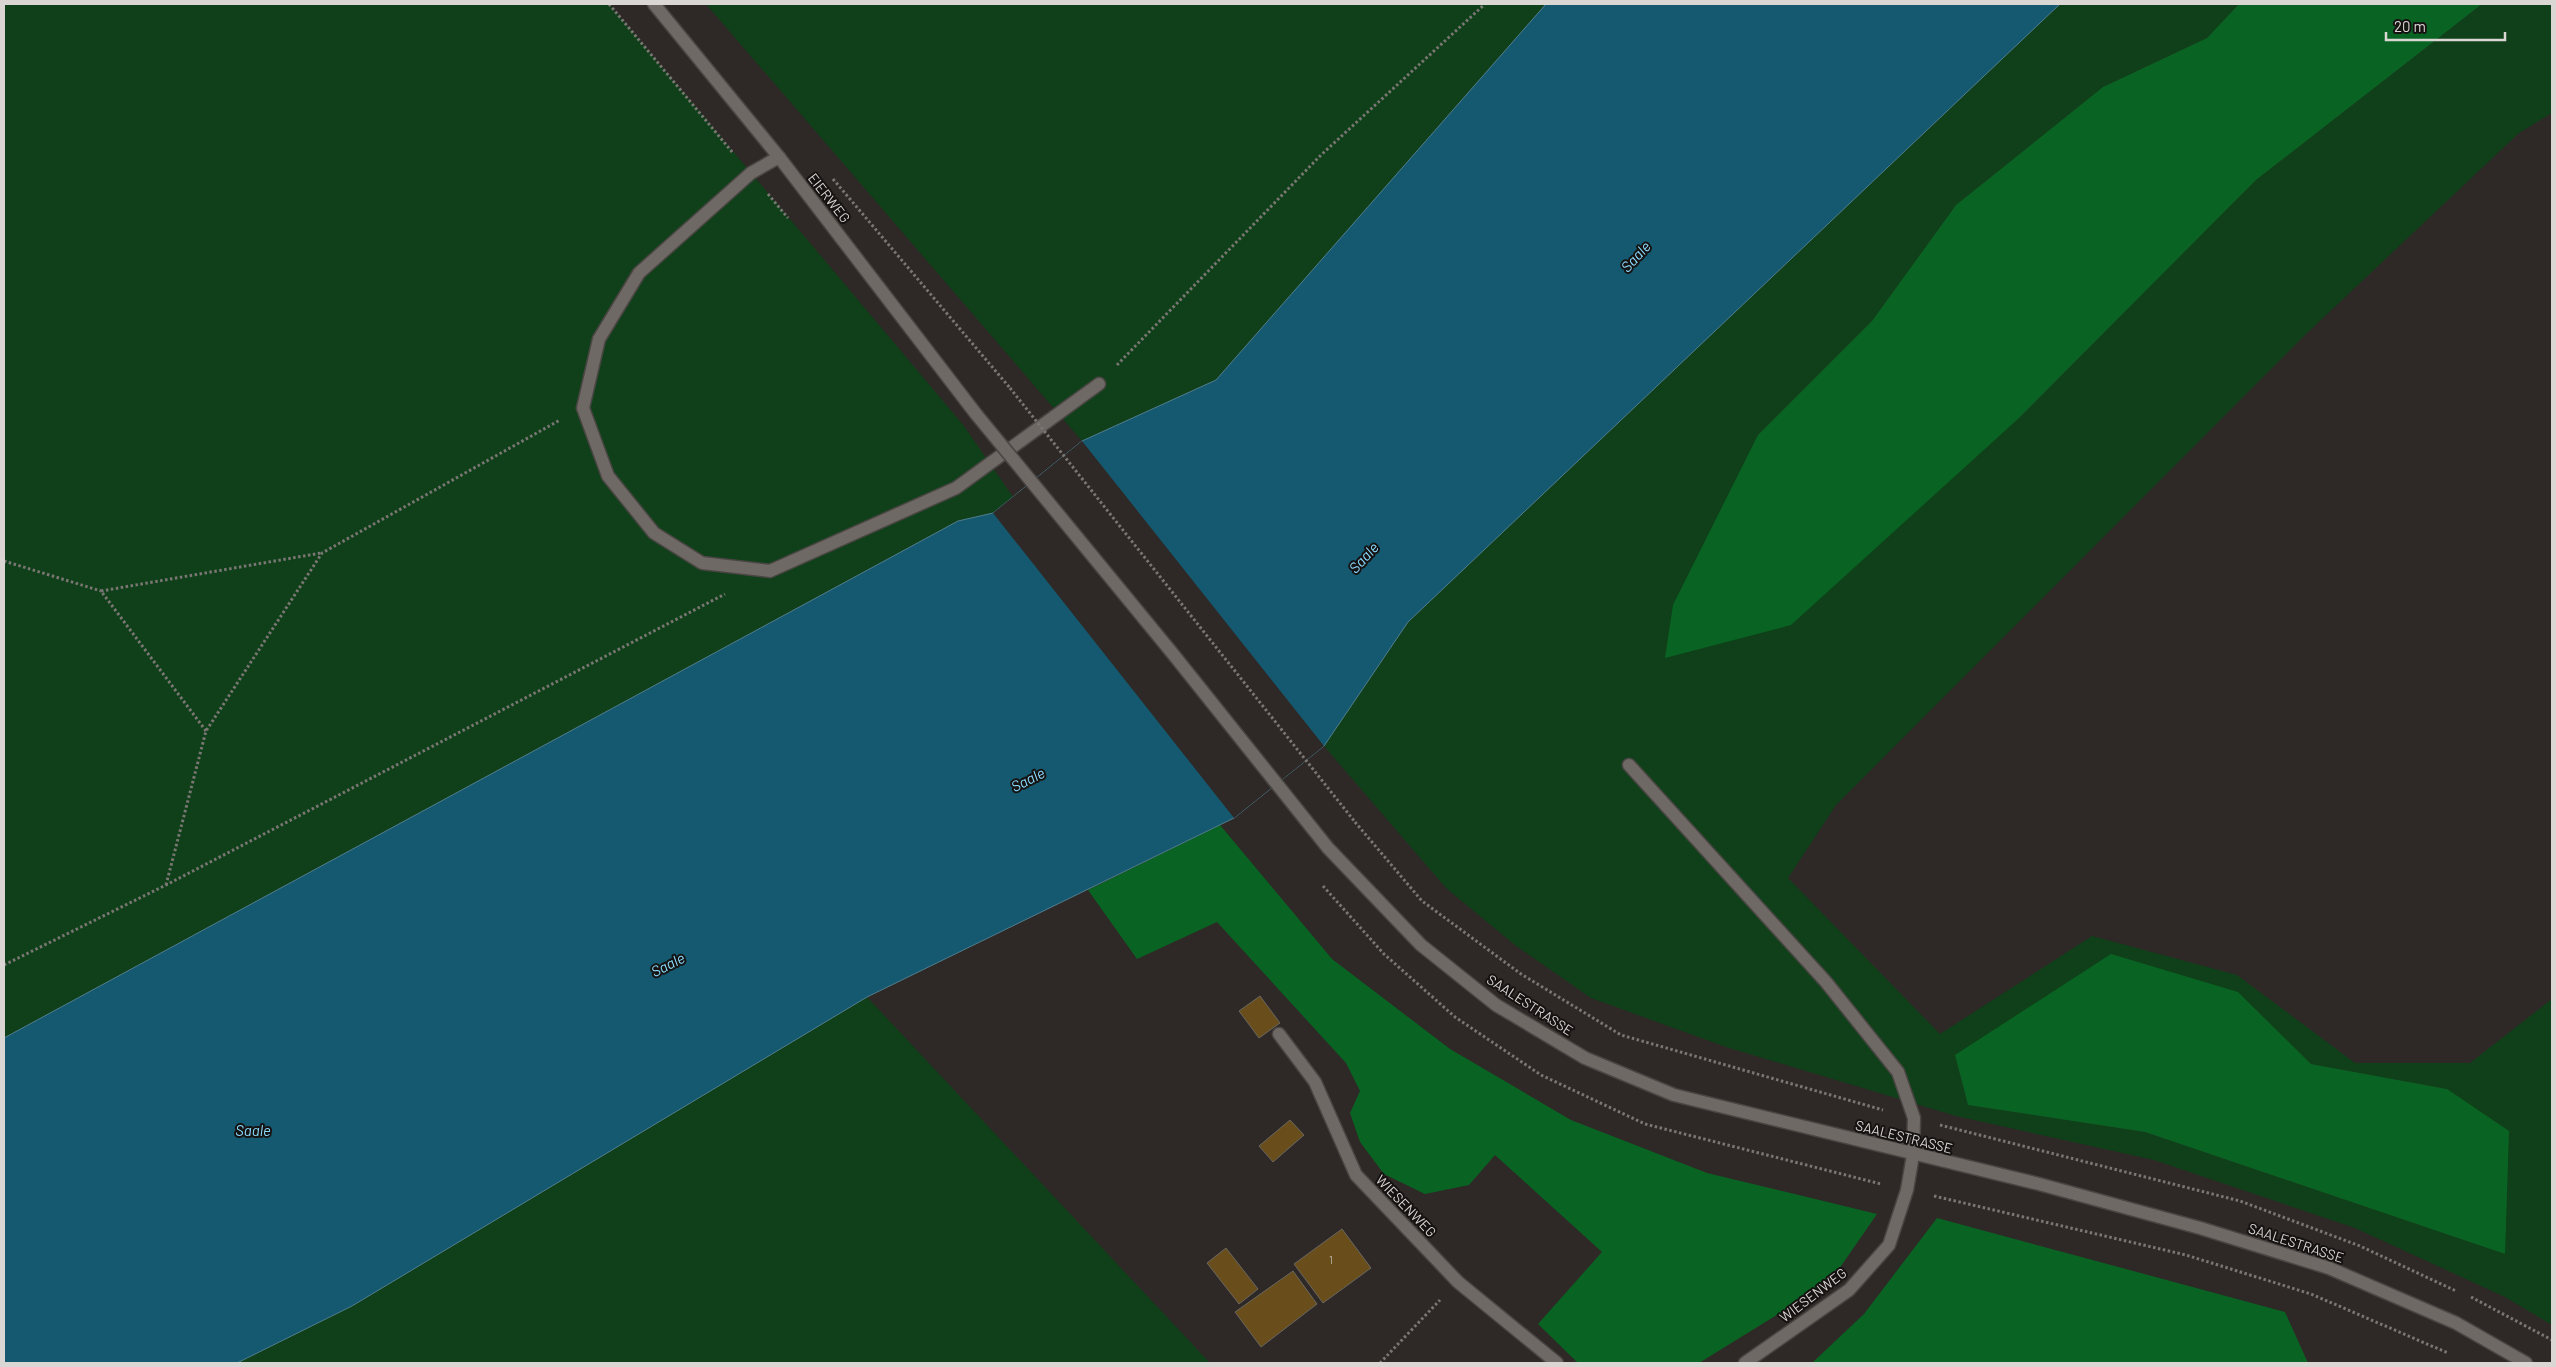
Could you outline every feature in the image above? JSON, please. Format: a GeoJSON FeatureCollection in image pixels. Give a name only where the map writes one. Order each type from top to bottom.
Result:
{"type":"FeatureCollection","features":[{"type":"Feature","properties":{"kind":"street","name":"EIERWEG"},"geometry":{"type":"LineString","coordinates":[[654,4],[779,158],[976,414],[1173,654],[1328,848]]}},
{"type":"Feature","properties":{"kind":"street"},"geometry":{"type":"LineString","coordinates":[[779,158],[751,173],[639,273],[599,339],[582,408],[608,476],[654,533],[702,563],[770,570],[956,488],[1099,384]]}},
{"type":"Feature","properties":{"kind":"street","name":"WIESENWEG"},"geometry":{"type":"LineString","coordinates":[[1629,765],[1826,982],[1898,1072],[1914,1118],[1913,1155],[1907,1190],[1889,1245],[1849,1290],[1745,1363]]}},
{"type":"Feature","properties":{"kind":"street","name":"SAALESTRASSE"},"geometry":{"type":"LineString","coordinates":[[1328,848],[1421,945],[1496,1005],[1585,1058],[1674,1095],[1913,1155],[2039,1184],[2200,1228],[2329,1268],[2456,1323],[2526,1363]]}},
{"type":"Feature","properties":{"kind":"street","name":"WIESENWEG"},"geometry":{"type":"LineString","coordinates":[[1279,1034],[1316,1082],[1356,1175],[1458,1282],[1557,1363]]}},
{"type":"Feature","properties":{"kind":"path"},"geometry":{"type":"LineString","coordinates":[[1099,384],[1321,155],[1485,4]]}},
{"type":"Feature","properties":{"kind":"path"},"geometry":{"type":"LineString","coordinates":[[827,172],[1010,388],[1356,822]]}},
{"type":"Feature","properties":{"kind":"path"},"geometry":{"type":"LineString","coordinates":[[4,561],[101,591],[322,553],[582,408]]}},
{"type":"Feature","properties":{"kind":"path"},"geometry":{"type":"LineString","coordinates":[[166,885],[206,731],[322,553]]}},
{"type":"Feature","properties":{"kind":"path"},"geometry":{"type":"LineString","coordinates":[[101,591],[206,731]]}},
{"type":"Feature","properties":{"kind":"path"},"geometry":{"type":"LineString","coordinates":[[4,965],[166,885],[726,593]]}},
{"type":"Feature","properties":{"kind":"path"},"geometry":{"type":"LineString","coordinates":[[1380,1363],[1458,1282]]}},
{"type":"Feature","properties":{"kind":"green space"},"geometry":{"type":"Polygon","coordinates":[[[4,4],[609,4],[964,426],[1013,497],[993,513],[958,521],[4,1038],[4,4]]]}},
{"type":"Feature","properties":{"kind":"green space"},"geometry":{"type":"Polygon","coordinates":[[[706,4],[1546,4],[1216,380],[1082,441],[706,4]]]}},
{"type":"Feature","properties":{"kind":"green space"},"geometry":{"type":"Polygon","coordinates":[[[2060,4],[2239,4],[2207,38],[2103,87],[1956,205],[1872,321],[1758,435],[2019,418],[2256,180],[2482,4],[2552,4],[2552,113],[2519,133],[2306,334],[1836,805],[1788,878],[1940,1034],[2092,936],[2237,975],[2355,1063],[2470,1063],[2552,999],[2552,1325],[2505,1297],[2355,1228],[2154,1160],[1956,1116],[1726,1047],[1591,998],[1515,945],[1446,888],[1324,746],[1408,622],[2060,4]],[[2238,992],[1955,1055],[1968,1105],[2145,1132],[2505,1254],[2447,1089],[2311,1064],[2238,992]]]}},
{"type":"Feature","properties":{"kind":"green space"},"geometry":{"type":"Polygon","coordinates":[[[2239,4],[2482,4],[2256,180],[2019,418],[1791,625],[1665,658],[1673,605],[1758,435],[1872,321],[1956,205],[2103,87],[2207,38],[2239,4]]]}},
{"type":"Feature","properties":{"kind":"green space"},"geometry":{"type":"Polygon","coordinates":[[[1220,825],[1332,959],[1450,1049],[1571,1120],[1707,1173],[1877,1214],[1830,1282],[1699,1363],[1578,1363],[1538,1324],[1602,1252],[1495,1155],[1469,1185],[1425,1194],[1384,1174],[1360,1142],[1350,1113],[1360,1091],[1346,1063],[1217,922],[1137,959],[1088,890],[1220,825]]]}},
{"type":"Feature","properties":{"kind":"green space"},"geometry":{"type":"Polygon","coordinates":[[[2111,954],[2238,992],[2311,1064],[2447,1089],[2509,1131],[2505,1254],[2145,1132],[1968,1105],[1955,1055],[2111,954]]]}},
{"type":"Feature","properties":{"kind":"green space"},"geometry":{"type":"Polygon","coordinates":[[[867,997],[1210,1363],[237,1363],[352,1306],[867,997]]]}},
{"type":"Feature","properties":{"kind":"green space"},"geometry":{"type":"Polygon","coordinates":[[[1937,1218],[2285,1312],[2308,1363],[1812,1363],[1864,1314],[1937,1218]]]}},
{"type":"Feature","properties":{"kind":"water","name":"Saale"},"geometry":{"type":"Polygon","coordinates":[[[1546,4],[2060,4],[1408,622],[1324,746],[1234,818],[867,997],[352,1306],[237,1363],[4,1363],[4,1038],[958,521],[993,513],[1082,441],[1216,380],[1546,4]]]}},
{"type":"Feature","properties":{"kind":"pier"},"geometry":{"type":"Polygon","coordinates":[[[1082,441],[1324,746],[1234,818],[993,513],[1082,441]]]}},
{"type":"Feature","properties":{"kind":"building"},"geometry":{"type":"Polygon","coordinates":[[[1260,996],[1280,1023],[1259,1038],[1239,1011],[1260,996]]]}},
{"type":"Feature","properties":{"kind":"building"},"geometry":{"type":"Polygon","coordinates":[[[1290,1120],[1304,1135],[1273,1162],[1259,1146],[1290,1120]]]}},
{"type":"Feature","properties":{"kind":"building"},"geometry":{"type":"Polygon","coordinates":[[[1342,1229],[1371,1268],[1323,1303],[1294,1264],[1342,1229]]]}},
{"type":"Feature","properties":{"kind":"building"},"geometry":{"type":"Polygon","coordinates":[[[1226,1248],[1258,1289],[1239,1304],[1207,1263],[1226,1248]]]}},
{"type":"Feature","properties":{"kind":"building"},"geometry":{"type":"Polygon","coordinates":[[[1293,1271],[1317,1304],[1261,1347],[1235,1312],[1293,1271]]]}}]}
